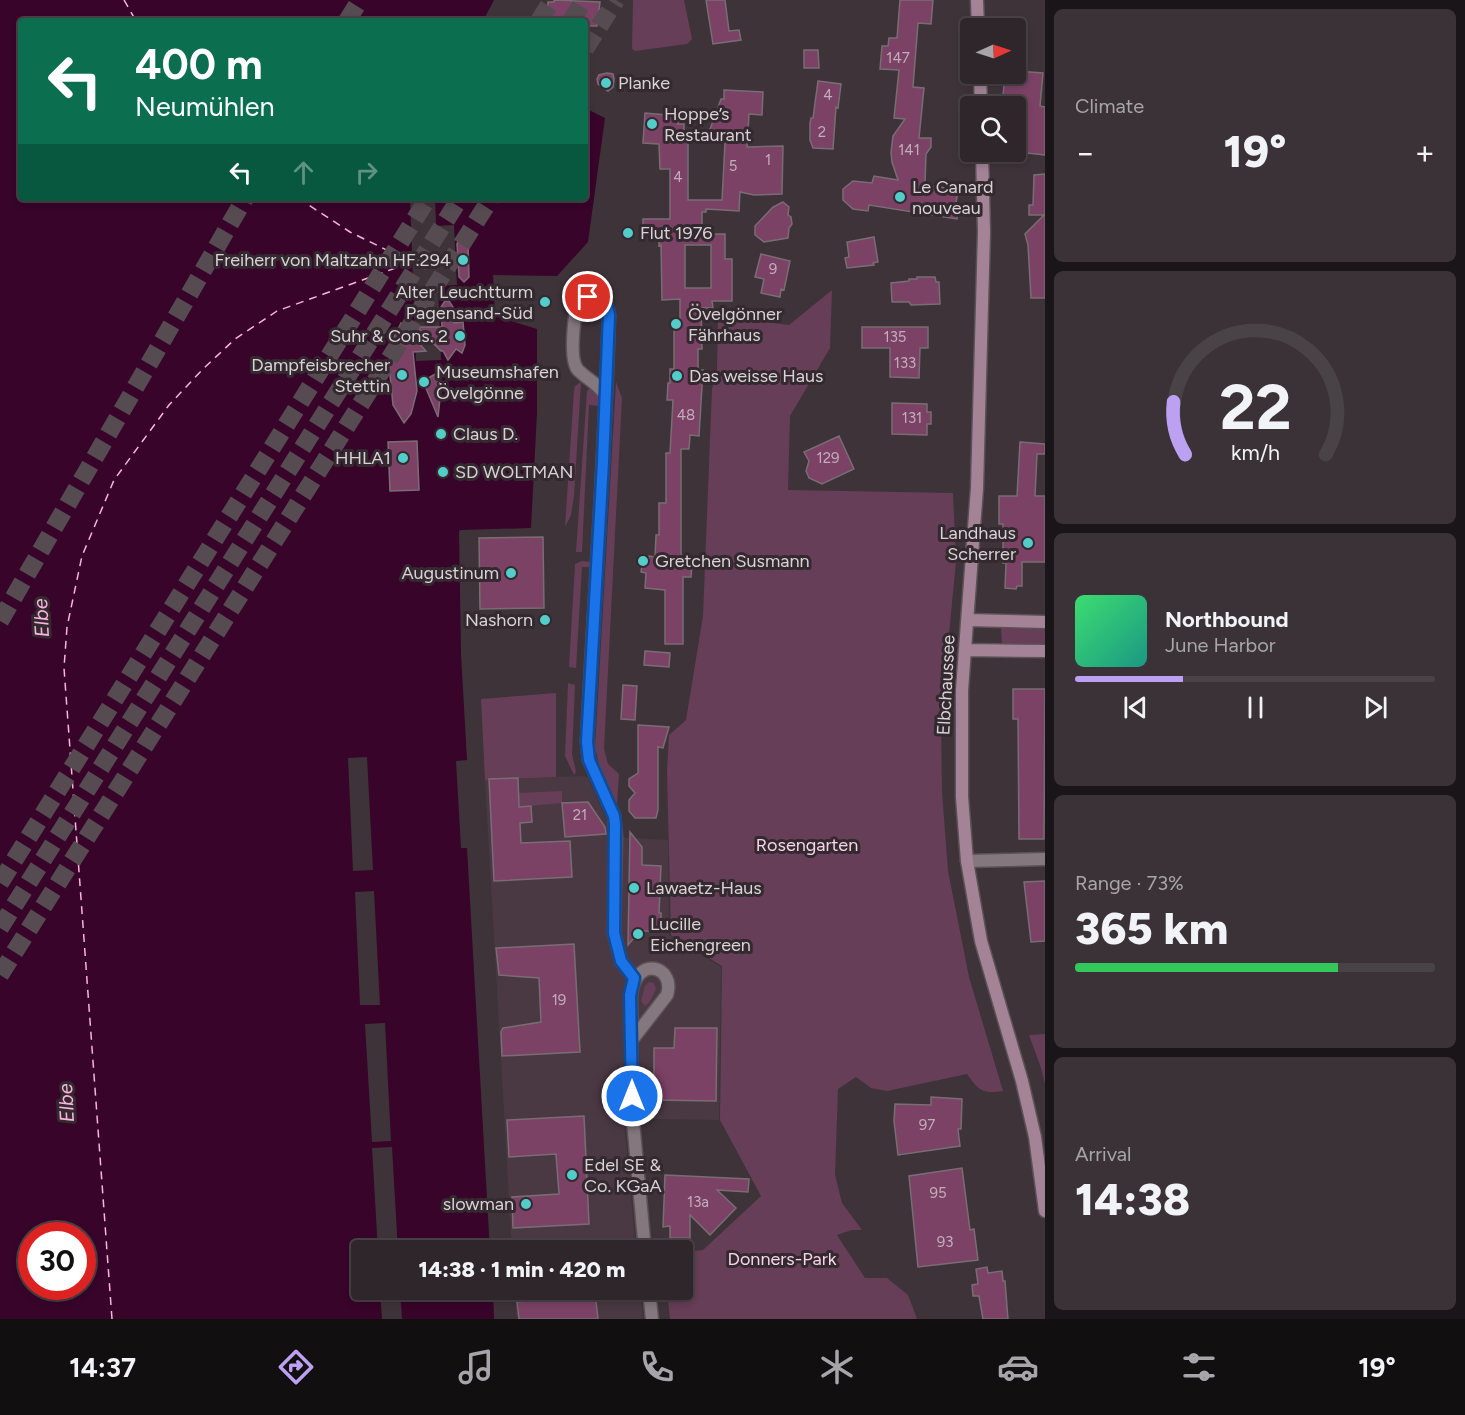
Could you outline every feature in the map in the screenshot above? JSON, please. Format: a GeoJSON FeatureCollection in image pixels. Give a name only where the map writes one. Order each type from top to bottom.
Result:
{"type":"FeatureCollection","features":[{"type":"Feature","properties":{"kind":"main road"},"geometry":{"type":"LineString","coordinates":[[976,0],[977,18]]}},
{"type":"Feature","properties":{"kind":"main road","name":"Elbchaussee"},"geometry":{"type":"LineString","coordinates":[[982,162],[984,232],[977,479],[965,650],[961,745],[962,797],[967,861],[981,941],[1012,1045],[1032,1125],[1045,1211]]}},
{"type":"Feature","properties":{"kind":"main road"},"geometry":{"type":"LineString","coordinates":[[968,620],[1045,622]]}},
{"type":"Feature","properties":{"kind":"main road"},"geometry":{"type":"LineString","coordinates":[[965,650],[1045,651]]}},
{"type":"Feature","properties":{"kind":"street"},"geometry":{"type":"LineString","coordinates":[[606,396],[596,384],[579,371],[573,360],[576,309],[582,300],[588,297],[601,300],[609,311],[606,396],[587,742],[589,760],[614,816],[613,921],[621,961],[634,978]]}},
{"type":"Feature","properties":{"kind":"street"},"geometry":{"type":"LineString","coordinates":[[967,861],[1045,859]]}},
{"type":"Feature","properties":{"kind":"street"},"geometry":{"type":"LineString","coordinates":[[632,1040],[667,995],[669,989],[667,978],[658,970],[648,968],[634,978],[630,995],[632,1110],[644,1240]]}},
{"type":"Feature","properties":{"kind":"street"},"geometry":{"type":"LineString","coordinates":[[650,1300],[652,1319]]}},
{"type":"Feature","properties":{"kind":"shaded area"},"geometry":{"type":"Polygon","coordinates":[[[584,776],[588,778],[614,837],[668,840],[669,935],[721,967],[719,1120],[624,1121],[635,1240],[511,1240],[485,780],[584,776]]]}},
{"type":"Feature","properties":{"kind":"shaded area"},"geometry":{"type":"Polygon","coordinates":[[[516,1300],[641,1300],[643,1319],[517,1319],[516,1300]]]}},
{"type":"Feature","properties":{"kind":"green space"},"geometry":{"type":"Polygon","coordinates":[[[633,0],[684,0],[692,39],[687,44],[635,51],[632,49],[633,0]]]}},
{"type":"Feature","properties":{"kind":"green space","name":"Rosengarten"},"geometry":{"type":"Polygon","coordinates":[[[832,290],[830,348],[790,416],[788,490],[953,493],[956,562],[941,716],[942,792],[948,871],[969,977],[1003,1091],[982,1090],[967,1074],[887,1091],[871,1088],[856,1077],[838,1089],[835,1175],[842,1203],[862,1230],[852,1230],[837,1235],[865,1278],[887,1278],[908,1295],[917,1319],[670,1319],[668,1300],[693,1300],[693,1251],[703,1250],[761,1196],[720,1120],[722,966],[671,935],[667,771],[669,735],[686,720],[703,616],[712,389],[717,369],[718,316],[789,325],[832,290]]]}},
{"type":"Feature","properties":{"kind":"green space"},"geometry":{"type":"Polygon","coordinates":[[[581,382],[574,496],[571,515],[565,527],[574,390],[575,386],[581,382]]]}},
{"type":"Feature","properties":{"kind":"green space"},"geometry":{"type":"Polygon","coordinates":[[[616,382],[622,398],[604,749],[608,764],[619,774],[617,804],[600,768],[595,748],[616,382]]]}},
{"type":"Feature","properties":{"kind":"green space"},"geometry":{"type":"Polygon","coordinates":[[[590,388],[597,394],[600,406],[589,405],[582,552],[576,552],[587,391],[590,388]]]}},
{"type":"Feature","properties":{"kind":"green space"},"geometry":{"type":"Polygon","coordinates":[[[582,561],[591,562],[591,567],[582,567],[576,668],[569,667],[575,564],[582,561]]]}},
{"type":"Feature","properties":{"kind":"green space"},"geometry":{"type":"Polygon","coordinates":[[[1001,628],[1045,628],[1045,644],[1002,644],[1001,628]]]}},
{"type":"Feature","properties":{"kind":"green space"},"geometry":{"type":"Polygon","coordinates":[[[568,683],[575,685],[572,754],[576,772],[574,775],[565,756],[568,683]]]}},
{"type":"Feature","properties":{"kind":"green space"},"geometry":{"type":"Polygon","coordinates":[[[556,693],[556,777],[485,780],[481,699],[556,693]]]}},
{"type":"Feature","properties":{"kind":"green space"},"geometry":{"type":"Polygon","coordinates":[[[562,791],[562,803],[519,807],[519,793],[562,791]]]}},
{"type":"Feature","properties":{"kind":"green space"},"geometry":{"type":"Polygon","coordinates":[[[649,982],[654,983],[656,989],[645,1006],[641,1001],[645,986],[649,982]]]}},
{"type":"Feature","properties":{"kind":"green space"},"geometry":{"type":"Polygon","coordinates":[[[1045,1034],[1045,1084],[1029,1035],[1045,1034]]]}},
{"type":"Feature","properties":{"kind":"water","name":"Elbe"},"geometry":{"type":"Polygon","coordinates":[[[0,0],[494,0],[485,18],[18,18],[18,201],[588,201],[588,110],[605,118],[588,242],[557,276],[493,275],[495,316],[537,329],[537,413],[531,528],[459,531],[461,654],[467,760],[456,761],[461,848],[467,848],[489,1240],[351,1240],[351,1300],[493,1300],[494,1319],[0,1319],[0,0]]]}},
{"type":"Feature","properties":{"kind":"pier"},"geometry":{"type":"Polygon","coordinates":[[[410,201],[435,201],[436,226],[454,225],[457,285],[438,286],[441,360],[416,361],[410,201]]]}},
{"type":"Feature","properties":{"kind":"pier"},"geometry":{"type":"Polygon","coordinates":[[[367,757],[373,870],[353,871],[348,758],[367,757]]]}},
{"type":"Feature","properties":{"kind":"pier"},"geometry":{"type":"Polygon","coordinates":[[[374,891],[380,1005],[360,1005],[355,892],[374,891]]]}},
{"type":"Feature","properties":{"kind":"pier"},"geometry":{"type":"Polygon","coordinates":[[[385,1023],[391,1141],[372,1142],[365,1024],[385,1023]]]}},
{"type":"Feature","properties":{"kind":"pier"},"geometry":{"type":"Polygon","coordinates":[[[392,1147],[397,1240],[377,1240],[372,1148],[392,1147]]]}},
{"type":"Feature","properties":{"kind":"pier"},"geometry":{"type":"Polygon","coordinates":[[[381,1300],[401,1300],[402,1319],[382,1319],[381,1300]]]}},
{"type":"Feature","properties":{"kind":"building"},"geometry":{"type":"Polygon","coordinates":[[[554,0],[600,2],[597,26],[588,26],[588,18],[547,18],[548,2],[554,2],[554,0]]]}},
{"type":"Feature","properties":{"kind":"building"},"geometry":{"type":"Polygon","coordinates":[[[706,0],[725,0],[729,31],[739,30],[741,40],[713,44],[706,0]]]}},
{"type":"Feature","properties":{"kind":"building"},"geometry":{"type":"Polygon","coordinates":[[[900,0],[933,0],[931,24],[918,23],[913,87],[924,88],[919,138],[931,138],[931,147],[926,154],[925,185],[958,190],[957,219],[869,205],[868,211],[853,209],[843,200],[843,189],[853,181],[872,183],[874,176],[898,180],[891,153],[893,136],[905,119],[894,118],[899,70],[880,69],[882,46],[888,46],[889,38],[897,38],[900,0]]]}},
{"type":"Feature","properties":{"kind":"building"},"geometry":{"type":"Polygon","coordinates":[[[804,50],[818,50],[819,68],[804,68],[804,50]]]}},
{"type":"Feature","properties":{"kind":"building"},"geometry":{"type":"Polygon","coordinates":[[[1026,72],[1043,73],[1040,106],[1045,107],[1045,155],[1026,154],[1026,96],[1003,95],[1004,84],[1026,84],[1026,72]]]}},
{"type":"Feature","properties":{"kind":"building"},"geometry":{"type":"Polygon","coordinates":[[[613,74],[614,79],[613,87],[608,91],[598,84],[597,79],[599,75],[613,74]]]}},
{"type":"Feature","properties":{"kind":"building"},"geometry":{"type":"Polygon","coordinates":[[[818,81],[841,84],[838,108],[836,107],[833,149],[813,148],[810,140],[810,123],[813,118],[818,81]]]}},
{"type":"Feature","properties":{"kind":"building"},"geometry":{"type":"Polygon","coordinates":[[[724,90],[763,92],[762,115],[749,114],[747,147],[783,146],[782,194],[754,195],[740,192],[739,211],[706,209],[706,212],[702,212],[702,234],[725,234],[725,259],[732,259],[732,301],[712,301],[713,308],[701,308],[702,349],[698,349],[698,370],[703,370],[699,436],[690,435],[689,449],[681,449],[681,563],[692,564],[691,577],[683,577],[683,644],[665,644],[665,590],[645,588],[646,573],[641,572],[643,560],[648,561],[649,556],[655,557],[656,535],[659,535],[659,503],[666,503],[666,453],[670,453],[673,400],[667,400],[668,383],[670,383],[670,369],[674,369],[674,319],[680,319],[680,299],[662,300],[659,235],[643,235],[643,219],[670,219],[670,169],[660,169],[659,144],[643,143],[645,113],[679,116],[678,124],[684,124],[684,140],[688,140],[688,200],[722,200],[725,143],[710,142],[709,132],[721,99],[724,99],[724,90]],[[685,245],[685,288],[711,288],[711,245],[685,245]]]}},
{"type":"Feature","properties":{"kind":"building"},"geometry":{"type":"Polygon","coordinates":[[[1045,174],[1045,298],[1031,298],[1028,245],[1025,234],[1044,215],[1029,215],[1029,205],[1033,205],[1034,175],[1045,174]]]}},
{"type":"Feature","properties":{"kind":"building"},"geometry":{"type":"Polygon","coordinates":[[[783,202],[789,207],[788,215],[791,217],[792,224],[788,238],[764,242],[755,235],[755,226],[773,207],[783,202]]]}},
{"type":"Feature","properties":{"kind":"building","name":"Freiherr von Maltzahn HF.294"},"geometry":{"type":"Polygon","coordinates":[[[462,232],[468,244],[469,277],[464,282],[459,277],[457,244],[462,232]]]}},
{"type":"Feature","properties":{"kind":"building"},"geometry":{"type":"Polygon","coordinates":[[[874,237],[878,262],[873,263],[874,265],[847,268],[845,258],[849,257],[847,242],[874,237]]]}},
{"type":"Feature","properties":{"kind":"building"},"geometry":{"type":"Polygon","coordinates":[[[761,254],[790,261],[784,290],[781,289],[780,297],[761,293],[764,279],[755,277],[761,254]]]}},
{"type":"Feature","properties":{"kind":"building"},"geometry":{"type":"Polygon","coordinates":[[[917,277],[935,277],[936,282],[939,282],[940,304],[911,305],[909,302],[892,302],[891,283],[909,281],[917,277]]]}},
{"type":"Feature","properties":{"kind":"building"},"geometry":{"type":"Polygon","coordinates":[[[445,301],[449,301],[453,307],[454,323],[463,322],[465,345],[462,353],[456,349],[448,360],[443,351],[417,327],[442,327],[441,307],[445,301]]]}},
{"type":"Feature","properties":{"kind":"building","name":"Dampfeisbrecher Stettin"},"geometry":{"type":"Polygon","coordinates":[[[401,323],[426,351],[413,352],[417,391],[411,414],[404,423],[393,405],[389,365],[392,341],[401,323]]]}},
{"type":"Feature","properties":{"kind":"building"},"geometry":{"type":"Polygon","coordinates":[[[862,327],[928,327],[928,348],[920,348],[919,378],[890,377],[890,348],[862,348],[862,327]]]}},
{"type":"Feature","properties":{"kind":"building"},"geometry":{"type":"Polygon","coordinates":[[[437,373],[441,389],[438,417],[423,381],[437,373]]]}},
{"type":"Feature","properties":{"kind":"building"},"geometry":{"type":"Polygon","coordinates":[[[892,403],[927,404],[927,412],[931,412],[931,424],[927,424],[927,435],[892,434],[892,403]]]}},
{"type":"Feature","properties":{"kind":"building"},"geometry":{"type":"Polygon","coordinates":[[[839,436],[854,469],[822,484],[809,478],[806,471],[809,461],[804,452],[839,436]]]}},
{"type":"Feature","properties":{"kind":"building","name":"HHLA1"},"geometry":{"type":"Polygon","coordinates":[[[417,441],[419,490],[390,491],[388,442],[417,441]]]}},
{"type":"Feature","properties":{"kind":"building"},"geometry":{"type":"Polygon","coordinates":[[[1020,442],[1045,444],[1045,454],[1037,454],[1035,496],[1045,496],[1045,562],[1022,562],[1022,586],[1017,586],[1016,589],[1005,588],[1006,563],[1003,563],[1003,524],[999,524],[999,496],[1017,496],[1020,442]]]}},
{"type":"Feature","properties":{"kind":"building","name":"Augustinum"},"geometry":{"type":"Polygon","coordinates":[[[543,537],[544,608],[480,609],[479,538],[543,537]]]}},
{"type":"Feature","properties":{"kind":"building"},"geometry":{"type":"Polygon","coordinates":[[[645,651],[670,653],[669,667],[644,665],[645,651]]]}},
{"type":"Feature","properties":{"kind":"building"},"geometry":{"type":"Polygon","coordinates":[[[623,685],[637,686],[635,720],[621,719],[623,685]]]}},
{"type":"Feature","properties":{"kind":"building"},"geometry":{"type":"Polygon","coordinates":[[[1013,689],[1045,689],[1044,839],[1019,839],[1018,719],[1013,719],[1013,689]]]}},
{"type":"Feature","properties":{"kind":"building"},"geometry":{"type":"Polygon","coordinates":[[[638,725],[669,727],[663,748],[658,747],[656,818],[635,818],[629,811],[629,800],[635,793],[629,786],[629,779],[638,773],[638,725]]]}},
{"type":"Feature","properties":{"kind":"building"},"geometry":{"type":"Polygon","coordinates":[[[518,778],[519,807],[531,806],[532,822],[520,823],[521,843],[570,841],[572,877],[494,881],[489,779],[518,778]]]}},
{"type":"Feature","properties":{"kind":"building"},"geometry":{"type":"Polygon","coordinates":[[[588,802],[605,827],[606,834],[565,837],[562,803],[588,802]]]}},
{"type":"Feature","properties":{"kind":"building"},"geometry":{"type":"Polygon","coordinates":[[[630,832],[642,847],[642,865],[661,866],[659,913],[661,913],[661,931],[640,931],[628,945],[630,832]]]}},
{"type":"Feature","properties":{"kind":"building"},"geometry":{"type":"Polygon","coordinates":[[[1045,881],[1045,941],[1031,942],[1024,882],[1045,881]]]}},
{"type":"Feature","properties":{"kind":"building"},"geometry":{"type":"Polygon","coordinates":[[[574,944],[580,1052],[502,1056],[501,1032],[503,1028],[541,1022],[539,978],[499,975],[496,948],[574,944]]]}},
{"type":"Feature","properties":{"kind":"building"},"geometry":{"type":"Polygon","coordinates":[[[675,1028],[717,1028],[716,1101],[654,1100],[654,1048],[674,1048],[675,1028]]]}},
{"type":"Feature","properties":{"kind":"building"},"geometry":{"type":"Polygon","coordinates":[[[931,1097],[962,1099],[961,1129],[958,1129],[960,1146],[898,1155],[894,1121],[895,1104],[931,1105],[931,1097]]]}},
{"type":"Feature","properties":{"kind":"building","name":"Edel SE & Co. KGaA"},"geometry":{"type":"Polygon","coordinates":[[[584,1116],[589,1224],[513,1228],[512,1197],[559,1194],[556,1154],[509,1157],[507,1120],[584,1116]]]}},
{"type":"Feature","properties":{"kind":"building"},"geometry":{"type":"Polygon","coordinates":[[[962,1168],[970,1230],[974,1229],[978,1260],[918,1267],[909,1176],[962,1168]]]}},
{"type":"Feature","properties":{"kind":"building"},"geometry":{"type":"Polygon","coordinates":[[[665,1175],[749,1179],[748,1192],[717,1190],[736,1208],[710,1235],[690,1215],[690,1238],[670,1238],[670,1226],[663,1227],[665,1175]]]}},
{"type":"Feature","properties":{"kind":"building"},"geometry":{"type":"Polygon","coordinates":[[[987,1267],[988,1273],[1002,1271],[1008,1319],[983,1319],[979,1296],[973,1296],[972,1285],[978,1284],[976,1269],[987,1267]]]}},
{"type":"Feature","properties":{"kind":"building"},"geometry":{"type":"Polygon","coordinates":[[[596,1300],[598,1319],[519,1319],[517,1302],[596,1300]]]}},
{"type":"Feature","properties":{"kind":"ferry route"},"geometry":{"type":"LineString","coordinates":[[124,0],[134,18]]}},
{"type":"Feature","properties":{"kind":"ferry route"},"geometry":{"type":"LineString","coordinates":[[303,201],[350,232],[411,262]]}},
{"type":"Feature","properties":{"kind":"ferry route"},"geometry":{"type":"LineString","coordinates":[[112,1319],[64,668],[67,627],[82,556],[114,480],[169,405],[235,339],[277,311],[412,262]]}},
{"type":"Feature","properties":{"kind":"tunnel"},"geometry":{"type":"LineString","coordinates":[[349,18],[360,0]]}},
{"type":"Feature","properties":{"kind":"tunnel"},"geometry":{"type":"LineString","coordinates":[[541,18],[552,0]]}},
{"type":"Feature","properties":{"kind":"tunnel"},"geometry":{"type":"LineString","coordinates":[[573,18],[584,0]]}},
{"type":"Feature","properties":{"kind":"tunnel"},"geometry":{"type":"LineString","coordinates":[[588,44],[616,0]]}},
{"type":"Feature","properties":{"kind":"tunnel"},"geometry":{"type":"LineString","coordinates":[[0,621],[243,201]]}},
{"type":"Feature","properties":{"kind":"tunnel"},"geometry":{"type":"LineString","coordinates":[[0,883],[426,201]]}},
{"type":"Feature","properties":{"kind":"tunnel"},"geometry":{"type":"LineString","coordinates":[[0,928],[458,201]]}},
{"type":"Feature","properties":{"kind":"tunnel"},"geometry":{"type":"LineString","coordinates":[[0,975],[489,201]]}},
{"type":"Feature","properties":{"kind":"place","name":"Planke"},"geometry":{"type":"Point","coordinates":[606,83]}},
{"type":"Feature","properties":{"kind":"place","name":"Hoppe’s Restaurant"},"geometry":{"type":"Point","coordinates":[652,124]}},
{"type":"Feature","properties":{"kind":"place","name":"Le Canard nouveau"},"geometry":{"type":"Point","coordinates":[900,197]}},
{"type":"Feature","properties":{"kind":"place","name":"Flut 1976"},"geometry":{"type":"Point","coordinates":[628,233]}},
{"type":"Feature","properties":{"kind":"place","name":"Freiherr von Maltzahn HF.294"},"geometry":{"type":"Point","coordinates":[463,260]}},
{"type":"Feature","properties":{"kind":"place","name":"Alter Leuchtturm Pagensand-Süd"},"geometry":{"type":"Point","coordinates":[545,302]}},
{"type":"Feature","properties":{"kind":"place","name":"Övelgönner Fährhaus"},"geometry":{"type":"Point","coordinates":[676,324]}},
{"type":"Feature","properties":{"kind":"place","name":"Suhr & Cons. 2"},"geometry":{"type":"Point","coordinates":[460,336]}},
{"type":"Feature","properties":{"kind":"place","name":"Dampfeisbrecher Stettin"},"geometry":{"type":"Point","coordinates":[402,375]}},
{"type":"Feature","properties":{"kind":"place","name":"Das weisse Haus"},"geometry":{"type":"Point","coordinates":[677,376]}},
{"type":"Feature","properties":{"kind":"place","name":"Museumshafen Övelgönne"},"geometry":{"type":"Point","coordinates":[424,382]}},
{"type":"Feature","properties":{"kind":"place","name":"Claus D."},"geometry":{"type":"Point","coordinates":[441,434]}},
{"type":"Feature","properties":{"kind":"place","name":"HHLA1"},"geometry":{"type":"Point","coordinates":[403,458]}},
{"type":"Feature","properties":{"kind":"place","name":"SD WOLTMAN"},"geometry":{"type":"Point","coordinates":[443,472]}},
{"type":"Feature","properties":{"kind":"place","name":"Landhaus Scherrer"},"geometry":{"type":"Point","coordinates":[1028,543]}},
{"type":"Feature","properties":{"kind":"place","name":"Gretchen Susmann"},"geometry":{"type":"Point","coordinates":[643,561]}},
{"type":"Feature","properties":{"kind":"place","name":"Augustinum"},"geometry":{"type":"Point","coordinates":[511,573]}},
{"type":"Feature","properties":{"kind":"place","name":"Nashorn"},"geometry":{"type":"Point","coordinates":[545,620]}},
{"type":"Feature","properties":{"kind":"place","name":"Lawaetz-Haus"},"geometry":{"type":"Point","coordinates":[634,888]}},
{"type":"Feature","properties":{"kind":"place","name":"Lucille Eichengreen"},"geometry":{"type":"Point","coordinates":[638,934]}},
{"type":"Feature","properties":{"kind":"place","name":"Edel SE & Co. KGaA"},"geometry":{"type":"Point","coordinates":[572,1175]}},
{"type":"Feature","properties":{"kind":"place","name":"slowman"},"geometry":{"type":"Point","coordinates":[526,1204]}},
{"type":"Feature","properties":{"kind":"route"},"geometry":{"type":"LineString","coordinates":[[588,297],[595,297],[605,303],[609,315],[587,742],[589,760],[614,816],[616,836],[614,933],[621,961],[634,978],[630,995],[632,1096]]}},
{"type":"Feature","properties":{"kind":"park label","name":"Donners-Park"},"geometry":{"type":"Point","coordinates":[782,1259]}}]}
